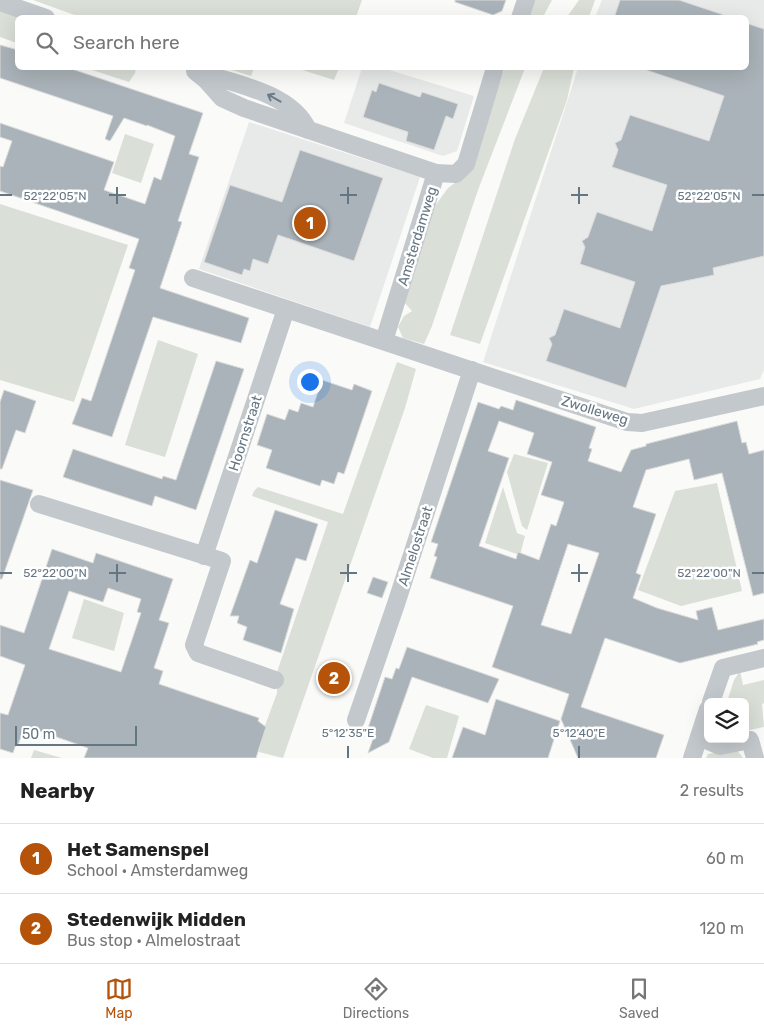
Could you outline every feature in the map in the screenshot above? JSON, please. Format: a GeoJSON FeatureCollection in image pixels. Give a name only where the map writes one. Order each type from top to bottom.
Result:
{"type":"FeatureCollection","features":[{"type":"Feature","properties":{"kind":"street"},"geometry":{"type":"LineString","coordinates":[[521,15],[526,0]]}},
{"type":"Feature","properties":{"kind":"street"},"geometry":{"type":"LineString","coordinates":[[0,2],[37,15]]}},
{"type":"Feature","properties":{"kind":"street","name":"Amsterdamweg"},"geometry":{"type":"LineString","coordinates":[[191,70],[206,80],[222,98],[308,131],[436,173],[384,341]]}},
{"type":"Feature","properties":{"kind":"street"},"geometry":{"type":"LineString","coordinates":[[436,173],[456,174],[466,164],[494,70]]}},
{"type":"Feature","properties":{"kind":"street"},"geometry":{"type":"LineString","coordinates":[[193,278],[384,341]]}},
{"type":"Feature","properties":{"kind":"street","name":"Hoornstraat"},"geometry":{"type":"LineString","coordinates":[[204,556],[286,309]]}},
{"type":"Feature","properties":{"kind":"street","name":"Zwolleweg"},"geometry":{"type":"LineString","coordinates":[[384,341],[627,422],[642,423],[764,396]]}},
{"type":"Feature","properties":{"kind":"street","name":"Almelostraat"},"geometry":{"type":"LineString","coordinates":[[356,720],[472,370]]}},
{"type":"Feature","properties":{"kind":"street"},"geometry":{"type":"LineString","coordinates":[[39,504],[222,561],[194,645],[198,653],[275,680]]}},
{"type":"Feature","properties":{"kind":"street"},"geometry":{"type":"LineString","coordinates":[[712,698],[723,668],[764,658]]}},
{"type":"Feature","properties":{"kind":"street"},"geometry":{"type":"LineString","coordinates":[[692,758],[704,721]]}},
{"type":"Feature","properties":{"kind":"street"},"geometry":{"type":"LineString","coordinates":[[699,737],[720,746],[750,740],[754,758]]}},
{"type":"Feature","properties":{"kind":"shaded area"},"geometry":{"type":"Polygon","coordinates":[[[33,0],[362,0],[357,15],[75,15],[33,0]]]}},
{"type":"Feature","properties":{"kind":"shaded area"},"geometry":{"type":"Polygon","coordinates":[[[534,0],[552,0],[544,15],[529,15],[534,0]]]}},
{"type":"Feature","properties":{"kind":"shaded area"},"geometry":{"type":"Polygon","coordinates":[[[579,0],[595,0],[590,15],[568,15],[579,0]]]}},
{"type":"Feature","properties":{"kind":"shaded area"},"geometry":{"type":"Polygon","coordinates":[[[602,0],[764,0],[764,370],[760,379],[634,409],[483,362],[577,70],[749,70],[749,15],[596,15],[602,0]]]}},
{"type":"Feature","properties":{"kind":"shaded area"},"geometry":{"type":"Polygon","coordinates":[[[0,10],[15,15],[15,42],[0,37],[0,10]]]}},
{"type":"Feature","properties":{"kind":"shaded area"},"geometry":{"type":"Polygon","coordinates":[[[92,70],[136,70],[129,82],[92,70]]]}},
{"type":"Feature","properties":{"kind":"shaded area"},"geometry":{"type":"Polygon","coordinates":[[[232,70],[253,70],[251,76],[232,70]]]}},
{"type":"Feature","properties":{"kind":"shaded area"},"geometry":{"type":"Polygon","coordinates":[[[302,70],[338,70],[334,80],[302,70]]]}},
{"type":"Feature","properties":{"kind":"shaded area"},"geometry":{"type":"Polygon","coordinates":[[[361,70],[390,70],[474,96],[457,151],[443,156],[344,123],[361,70]]]}},
{"type":"Feature","properties":{"kind":"shaded area"},"geometry":{"type":"Polygon","coordinates":[[[504,70],[524,70],[478,190],[432,326],[424,344],[403,338],[398,327],[404,316],[412,311],[404,302],[432,210],[448,188],[467,174],[504,70]]]}},
{"type":"Feature","properties":{"kind":"shaded area"},"geometry":{"type":"Polygon","coordinates":[[[543,70],[574,70],[567,100],[480,344],[450,335],[515,139],[543,70]]]}},
{"type":"Feature","properties":{"kind":"shaded area"},"geometry":{"type":"Polygon","coordinates":[[[249,122],[420,177],[370,327],[199,269],[249,122]]]}},
{"type":"Feature","properties":{"kind":"shaded area"},"geometry":{"type":"Polygon","coordinates":[[[125,134],[154,144],[141,183],[112,173],[125,134]]]}},
{"type":"Feature","properties":{"kind":"shaded area"},"geometry":{"type":"Polygon","coordinates":[[[0,204],[128,245],[74,402],[0,380],[0,204]]]}},
{"type":"Feature","properties":{"kind":"shaded area"},"geometry":{"type":"Polygon","coordinates":[[[158,340],[198,354],[165,457],[125,445],[158,340]]]}},
{"type":"Feature","properties":{"kind":"shaded area"},"geometry":{"type":"Polygon","coordinates":[[[397,362],[416,369],[405,408],[283,758],[259,752],[263,731],[277,693],[277,672],[328,522],[252,496],[258,487],[343,514],[397,362]]]}},
{"type":"Feature","properties":{"kind":"shaded area"},"geometry":{"type":"Polygon","coordinates":[[[514,454],[548,463],[527,530],[522,526],[507,472],[514,454]]]}},
{"type":"Feature","properties":{"kind":"shaded area"},"geometry":{"type":"Polygon","coordinates":[[[717,483],[742,591],[681,606],[638,590],[675,491],[717,483]]]}},
{"type":"Feature","properties":{"kind":"shaded area"},"geometry":{"type":"Polygon","coordinates":[[[503,487],[517,533],[525,536],[520,555],[485,543],[503,487]]]}},
{"type":"Feature","properties":{"kind":"shaded area"},"geometry":{"type":"Polygon","coordinates":[[[84,599],[124,613],[114,651],[72,638],[84,599]]]}},
{"type":"Feature","properties":{"kind":"shaded area"},"geometry":{"type":"Polygon","coordinates":[[[740,671],[743,685],[764,680],[764,703],[762,704],[764,727],[749,730],[749,698],[728,698],[734,680],[740,671]]]}},
{"type":"Feature","properties":{"kind":"shaded area"},"geometry":{"type":"Polygon","coordinates":[[[426,705],[459,716],[447,758],[433,758],[409,749],[426,705]]]}},
{"type":"Feature","properties":{"kind":"shaded area"},"geometry":{"type":"Polygon","coordinates":[[[736,749],[743,758],[706,758],[708,754],[736,749]]]}},
{"type":"Feature","properties":{"kind":"shaded area"},"geometry":{"type":"Polygon","coordinates":[[[34,750],[62,758],[31,758],[34,750]]]}},
{"type":"Feature","properties":{"kind":"building"},"geometry":{"type":"Polygon","coordinates":[[[455,0],[506,0],[502,11],[493,15],[455,2],[455,0]]]}},
{"type":"Feature","properties":{"kind":"building"},"geometry":{"type":"Polygon","coordinates":[[[620,0],[679,0],[724,15],[615,15],[620,0]]]}},
{"type":"Feature","properties":{"kind":"building"},"geometry":{"type":"Polygon","coordinates":[[[749,24],[764,29],[764,256],[713,268],[714,275],[661,286],[626,388],[546,361],[552,344],[549,338],[555,335],[564,309],[620,328],[635,282],[580,264],[585,247],[582,241],[588,237],[597,212],[652,231],[667,185],[612,167],[618,150],[615,143],[621,140],[630,115],[709,141],[724,96],[646,70],[749,70],[749,24]]]}},
{"type":"Feature","properties":{"kind":"building"},"geometry":{"type":"Polygon","coordinates":[[[0,45],[15,49],[15,70],[75,70],[203,113],[189,154],[199,157],[178,221],[182,222],[160,288],[249,318],[241,343],[153,317],[112,437],[72,424],[82,398],[91,401],[135,270],[129,268],[139,239],[0,191],[0,166],[3,167],[12,141],[0,137],[0,123],[114,162],[104,190],[145,204],[154,177],[161,180],[175,136],[124,118],[110,141],[105,139],[113,116],[0,78],[0,45]]]}},
{"type":"Feature","properties":{"kind":"building"},"geometry":{"type":"Polygon","coordinates":[[[379,83],[420,97],[422,92],[458,104],[453,119],[446,116],[434,150],[406,141],[408,132],[363,117],[372,90],[376,92],[379,83]]]}},
{"type":"Feature","properties":{"kind":"building"},"geometry":{"type":"Polygon","coordinates":[[[300,150],[383,178],[354,261],[278,235],[268,264],[253,259],[250,271],[244,269],[242,275],[204,262],[230,185],[282,202],[300,150]]]}},
{"type":"Feature","properties":{"kind":"building"},"geometry":{"type":"Polygon","coordinates":[[[216,361],[244,369],[196,510],[155,496],[152,506],[63,477],[73,449],[162,479],[163,476],[176,480],[216,361]]]}},
{"type":"Feature","properties":{"kind":"building"},"geometry":{"type":"Polygon","coordinates":[[[322,380],[352,390],[354,384],[372,391],[344,474],[338,472],[334,484],[322,480],[320,486],[266,468],[272,450],[257,445],[267,414],[285,420],[289,409],[298,412],[301,403],[313,407],[322,380]]]}},
{"type":"Feature","properties":{"kind":"building"},"geometry":{"type":"Polygon","coordinates":[[[4,390],[36,401],[25,433],[16,430],[2,469],[0,469],[0,402],[4,390]]]}},
{"type":"Feature","properties":{"kind":"building"},"geometry":{"type":"Polygon","coordinates":[[[516,400],[596,427],[589,448],[592,449],[588,461],[621,472],[631,450],[646,446],[646,444],[737,421],[742,443],[746,442],[749,454],[764,450],[764,593],[753,596],[722,473],[694,480],[689,459],[646,470],[633,507],[656,514],[636,573],[641,575],[633,598],[657,608],[698,620],[696,611],[712,607],[718,630],[764,619],[764,640],[757,642],[758,644],[680,663],[605,638],[581,707],[664,735],[656,758],[578,758],[561,719],[569,694],[492,667],[513,606],[430,578],[437,557],[434,556],[438,544],[431,542],[478,402],[499,409],[501,406],[513,410],[516,400]],[[499,421],[488,451],[509,458],[479,546],[516,559],[518,552],[539,560],[551,524],[556,526],[564,502],[541,495],[552,462],[527,454],[534,433],[499,421]],[[568,544],[541,625],[571,634],[599,553],[568,544]]]}},
{"type":"Feature","properties":{"kind":"building"},"geometry":{"type":"Polygon","coordinates":[[[0,480],[33,490],[2,579],[0,579],[0,480]]]}},
{"type":"Feature","properties":{"kind":"building"},"geometry":{"type":"Polygon","coordinates":[[[275,510],[318,524],[306,561],[296,558],[280,604],[294,609],[281,653],[243,640],[247,627],[237,623],[239,616],[230,616],[250,560],[257,563],[275,510]]]}},
{"type":"Feature","properties":{"kind":"building"},"geometry":{"type":"Polygon","coordinates":[[[52,549],[93,563],[96,553],[173,579],[159,620],[169,623],[154,668],[163,671],[159,684],[259,718],[258,721],[266,727],[256,758],[84,758],[88,748],[25,726],[13,753],[0,749],[0,713],[8,715],[25,665],[0,656],[0,625],[24,633],[52,549]],[[108,588],[103,602],[69,591],[49,649],[121,672],[141,613],[137,612],[141,599],[108,588]]]}},
{"type":"Feature","properties":{"kind":"building"},"geometry":{"type":"Polygon","coordinates":[[[373,577],[388,582],[382,598],[367,593],[373,577]]]}},
{"type":"Feature","properties":{"kind":"building"},"geometry":{"type":"Polygon","coordinates":[[[407,647],[499,679],[488,703],[412,677],[389,742],[368,753],[375,733],[367,731],[385,677],[392,679],[396,668],[399,669],[407,647]]]}},
{"type":"Feature","properties":{"kind":"building"},"geometry":{"type":"Polygon","coordinates":[[[496,699],[560,721],[548,758],[452,758],[463,727],[485,735],[496,699]]]}},
{"type":"Feature","properties":{"kind":"place","name":"Het Samenspel"},"geometry":{"type":"Point","coordinates":[310,223]}},
{"type":"Feature","properties":{"kind":"place","name":"Stedenwijk Midden"},"geometry":{"type":"Point","coordinates":[334,678]}}]}
